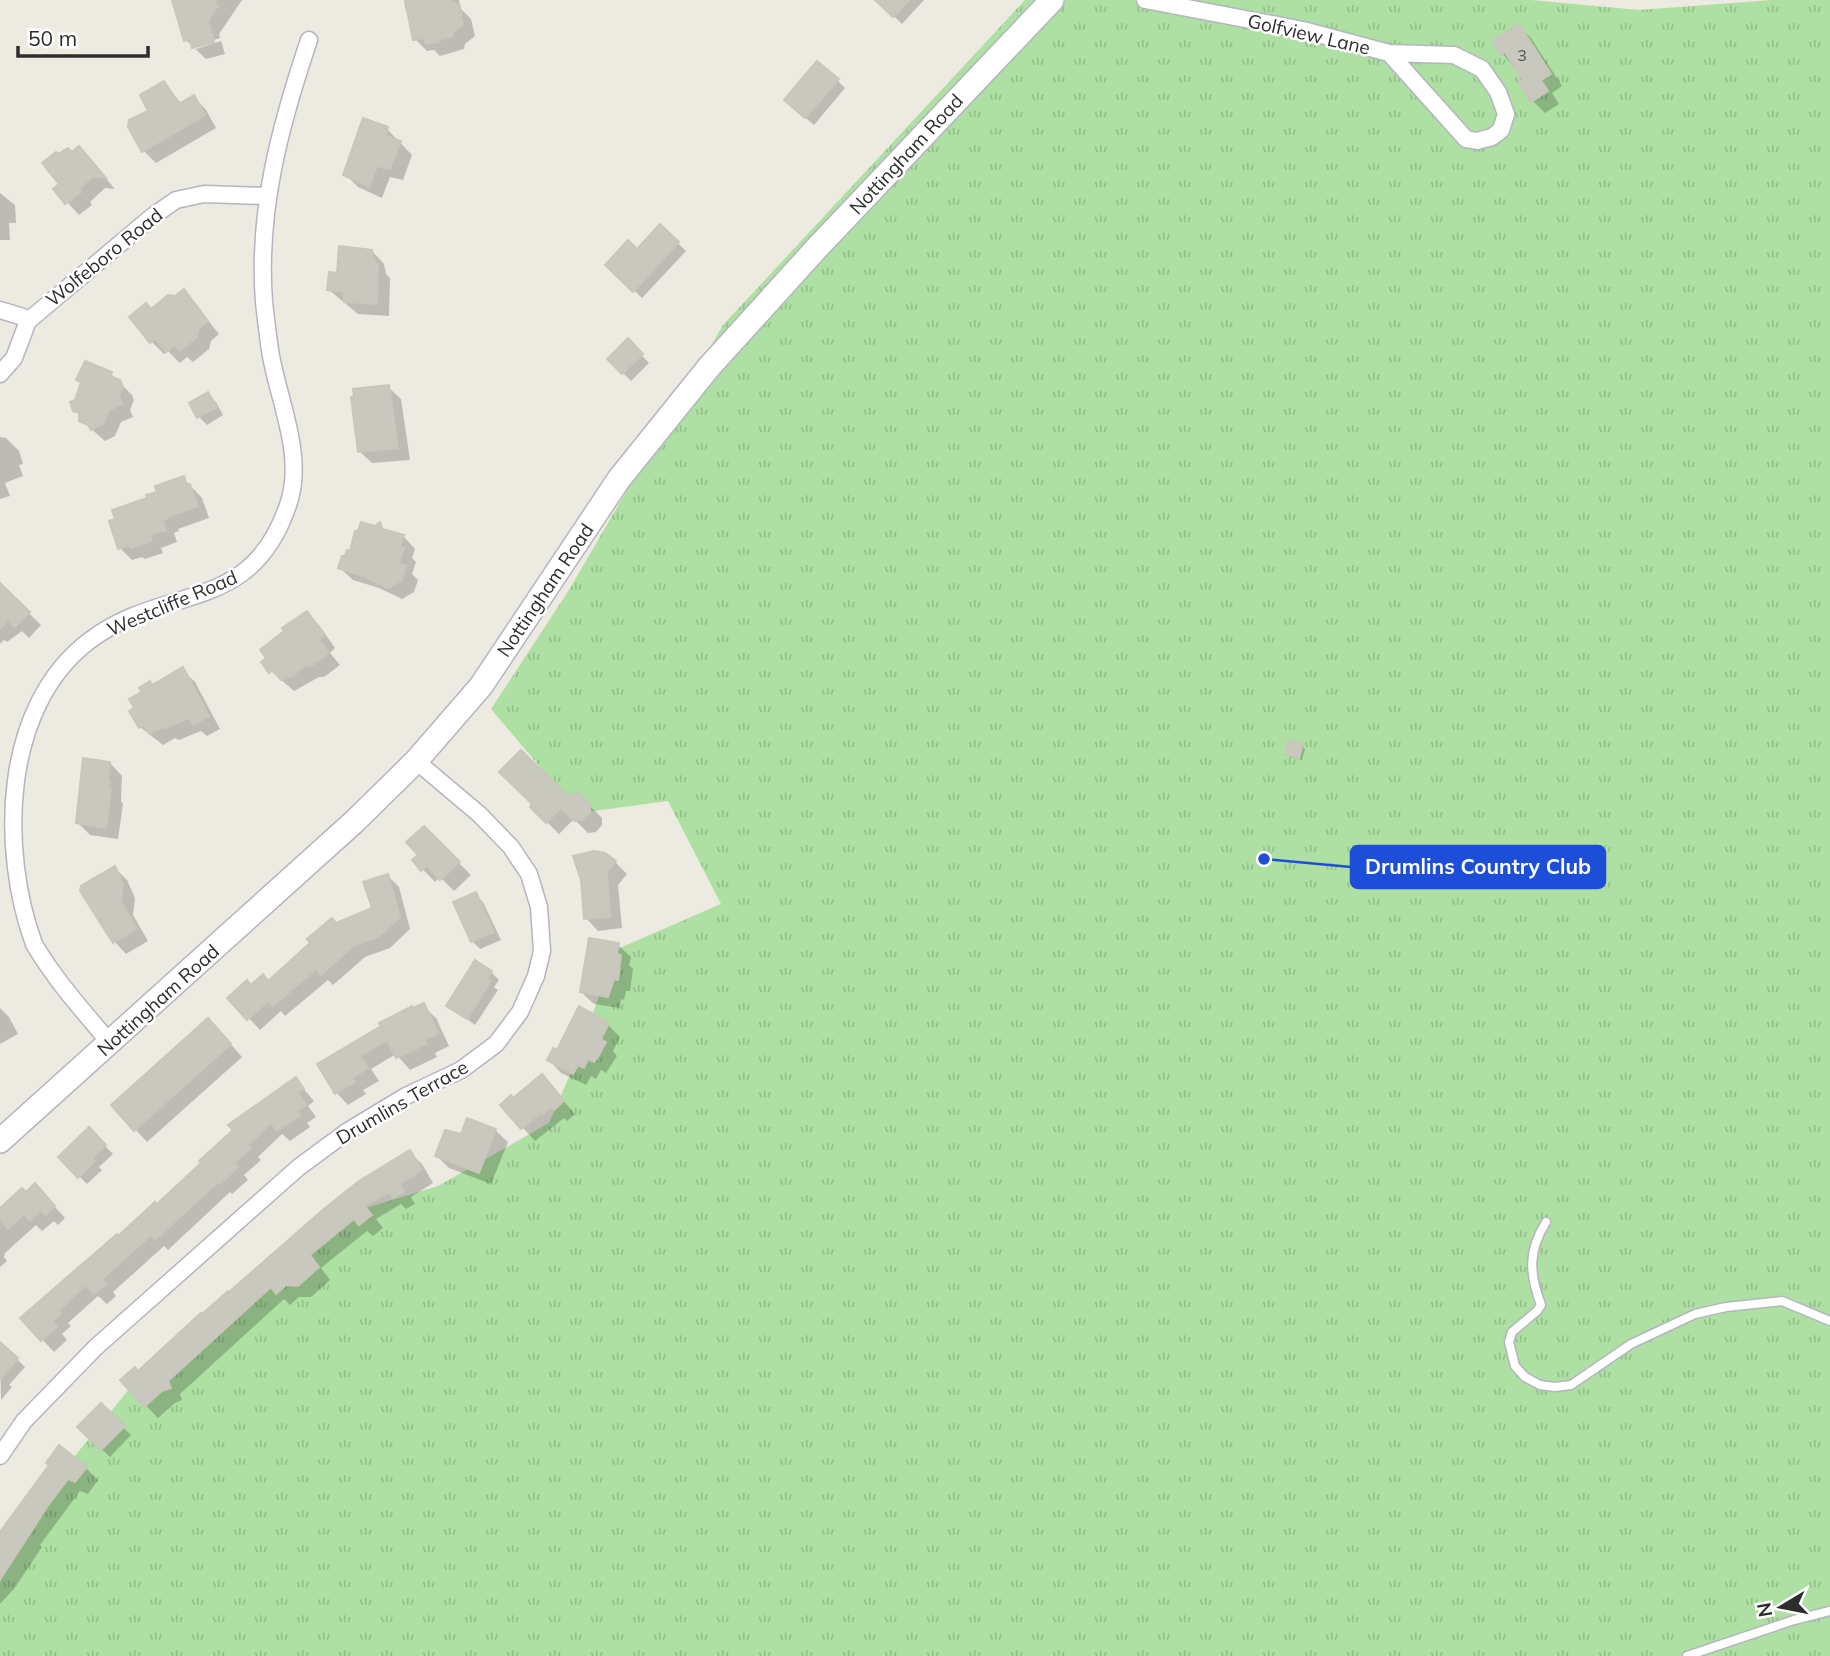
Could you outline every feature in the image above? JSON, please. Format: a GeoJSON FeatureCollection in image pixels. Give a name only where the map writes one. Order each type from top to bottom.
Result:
{"type":"FeatureCollection","features":[{"type":"Feature","properties":{"kind":"street","name":"Nottingham Road"},"geometry":{"type":"LineString","coordinates":[[0,1142],[355,821],[416,761],[481,686],[619,479],[709,367],[1052,0]]}},
{"type":"Feature","properties":{"kind":"street","name":"Golfview Lane"},"geometry":{"type":"LineString","coordinates":[[1145,0],[1303,30],[1390,53],[1454,55],[1482,69],[1498,92],[1506,114],[1501,130],[1492,137],[1477,141],[1466,139],[1390,53]]}},
{"type":"Feature","properties":{"kind":"street","name":"Westcliffe Road"},"geometry":{"type":"LineString","coordinates":[[110,1044],[65,989],[34,944],[15,902],[6,865],[4,814],[12,762],[24,728],[43,693],[64,665],[89,641],[125,620],[224,585],[246,572],[276,537],[290,499],[294,476],[271,355],[264,300],[264,224],[267,196],[289,100],[309,40]]}},
{"type":"Feature","properties":{"kind":"street","name":"Wolfeboro Road"},"geometry":{"type":"LineString","coordinates":[[0,374],[14,358],[28,321],[153,216],[176,200],[204,194],[267,196]]}},
{"type":"Feature","properties":{"kind":"street","name":"Wolfeboro Road"},"geometry":{"type":"LineString","coordinates":[[0,310],[28,321]]}},
{"type":"Feature","properties":{"kind":"street","name":"Drumlins Terrace"},"geometry":{"type":"LineString","coordinates":[[0,1456],[24,1421],[96,1347],[299,1167],[348,1131],[406,1096],[461,1070],[496,1044],[520,1012],[536,976],[542,951],[539,908],[529,874],[511,846],[479,814],[416,761]]}},
{"type":"Feature","properties":{"kind":"lane"},"geometry":{"type":"LineString","coordinates":[[1546,1222],[1536,1239],[1532,1263],[1541,1305],[1513,1332],[1509,1342],[1515,1366],[1525,1377],[1540,1385],[1571,1385],[1631,1344],[1705,1311],[1782,1301],[1830,1321]]}},
{"type":"Feature","properties":{"kind":"lane"},"geometry":{"type":"LineString","coordinates":[[1687,1656],[1794,1620],[1830,1611]]}},
{"type":"Feature","properties":{"kind":"green space"},"geometry":{"type":"Polygon","coordinates":[[[1025,0],[1531,0],[1639,10],[1772,0],[1830,0],[1830,1656],[0,1656],[0,1548],[134,1383],[346,1214],[438,1186],[549,1123],[578,1056],[615,950],[721,904],[668,801],[579,813],[491,709],[569,590],[723,325],[1025,0]]]}},
{"type":"Feature","properties":{"kind":"building"},"geometry":{"type":"Polygon","coordinates":[[[172,0],[217,0],[214,5],[218,6],[208,21],[214,42],[192,48],[190,39],[184,41],[172,0]]]}},
{"type":"Feature","properties":{"kind":"building"},"geometry":{"type":"Polygon","coordinates":[[[405,0],[449,0],[459,5],[463,24],[453,32],[452,37],[438,40],[439,42],[426,44],[424,38],[413,40],[405,0]]]}},
{"type":"Feature","properties":{"kind":"building"},"geometry":{"type":"Polygon","coordinates":[[[875,0],[909,0],[893,17],[875,0]]]}},
{"type":"Feature","properties":{"kind":"building"},"geometry":{"type":"Polygon","coordinates":[[[1519,24],[1551,74],[1541,80],[1548,91],[1531,102],[1519,82],[1523,80],[1505,52],[1501,55],[1492,41],[1519,24]]]}},
{"type":"Feature","properties":{"kind":"building"},"geometry":{"type":"Polygon","coordinates":[[[817,61],[839,79],[805,118],[784,100],[817,61]]]}},
{"type":"Feature","properties":{"kind":"building"},"geometry":{"type":"Polygon","coordinates":[[[164,81],[179,104],[194,95],[205,115],[142,152],[128,127],[129,120],[148,111],[140,95],[164,81]]]}},
{"type":"Feature","properties":{"kind":"building"},"geometry":{"type":"Polygon","coordinates":[[[363,118],[388,127],[386,136],[401,141],[390,169],[377,166],[369,187],[343,175],[363,118]]]}},
{"type":"Feature","properties":{"kind":"building"},"geometry":{"type":"Polygon","coordinates":[[[79,146],[106,178],[93,176],[79,189],[81,192],[65,204],[53,189],[59,184],[42,163],[56,152],[58,154],[68,148],[72,152],[79,146]]]}},
{"type":"Feature","properties":{"kind":"building"},"geometry":{"type":"Polygon","coordinates":[[[660,224],[679,242],[633,292],[605,265],[628,240],[637,249],[660,224]]]}},
{"type":"Feature","properties":{"kind":"building"},"geometry":{"type":"Polygon","coordinates":[[[339,246],[372,250],[375,263],[378,264],[377,304],[344,302],[344,292],[327,290],[329,272],[337,273],[339,246]]]}},
{"type":"Feature","properties":{"kind":"building"},"geometry":{"type":"Polygon","coordinates":[[[184,289],[208,321],[199,328],[197,337],[179,351],[175,345],[166,352],[155,339],[150,343],[129,317],[146,303],[151,309],[168,295],[175,296],[184,289]]]}},
{"type":"Feature","properties":{"kind":"building"},"geometry":{"type":"Polygon","coordinates":[[[628,338],[643,354],[622,374],[607,359],[628,338]]]}},
{"type":"Feature","properties":{"kind":"building"},"geometry":{"type":"Polygon","coordinates":[[[85,361],[112,372],[110,376],[120,380],[123,387],[119,397],[122,404],[109,410],[103,424],[91,430],[88,425],[79,421],[79,413],[73,411],[70,402],[75,400],[81,382],[76,380],[85,361]]]}},
{"type":"Feature","properties":{"kind":"building"},"geometry":{"type":"Polygon","coordinates":[[[389,385],[398,448],[358,452],[351,397],[354,397],[353,389],[389,385]]]}},
{"type":"Feature","properties":{"kind":"building"},"geometry":{"type":"Polygon","coordinates":[[[208,392],[217,407],[197,418],[189,403],[208,392]]]}},
{"type":"Feature","properties":{"kind":"building"},"geometry":{"type":"Polygon","coordinates":[[[184,476],[198,506],[163,520],[166,530],[150,535],[152,541],[118,549],[109,521],[115,519],[112,510],[147,498],[146,495],[157,492],[155,486],[184,476]]]}},
{"type":"Feature","properties":{"kind":"building"},"geometry":{"type":"Polygon","coordinates":[[[361,522],[375,526],[380,522],[382,529],[404,535],[400,547],[404,548],[399,563],[406,566],[402,580],[389,588],[338,568],[342,556],[345,556],[347,550],[350,551],[355,531],[358,531],[361,522]]]}},
{"type":"Feature","properties":{"kind":"building"},"geometry":{"type":"Polygon","coordinates":[[[0,583],[30,612],[15,627],[8,620],[0,629],[0,583]]]}},
{"type":"Feature","properties":{"kind":"building"},"geometry":{"type":"Polygon","coordinates":[[[307,611],[323,633],[319,640],[329,652],[311,666],[306,665],[292,676],[281,680],[273,670],[269,673],[261,662],[266,658],[260,650],[284,631],[282,628],[307,611]]]}},
{"type":"Feature","properties":{"kind":"building"},"geometry":{"type":"Polygon","coordinates":[[[183,667],[209,716],[193,725],[189,718],[149,734],[144,725],[139,728],[129,711],[134,708],[129,699],[142,692],[139,688],[150,681],[152,685],[183,667]]]}},
{"type":"Feature","properties":{"kind":"building"},"geometry":{"type":"Polygon","coordinates":[[[1289,740],[1303,744],[1299,758],[1285,754],[1289,740]]]}},
{"type":"Feature","properties":{"kind":"building"},"geometry":{"type":"Polygon","coordinates":[[[521,750],[568,796],[578,792],[590,804],[590,812],[583,820],[574,821],[561,808],[546,823],[530,807],[532,804],[499,772],[521,750]]]}},
{"type":"Feature","properties":{"kind":"building"},"geometry":{"type":"Polygon","coordinates":[[[83,758],[110,762],[108,780],[111,789],[106,828],[76,823],[83,758]]]}},
{"type":"Feature","properties":{"kind":"building"},"geometry":{"type":"Polygon","coordinates":[[[424,826],[460,862],[440,880],[427,865],[421,871],[412,860],[418,855],[406,842],[424,826]]]}},
{"type":"Feature","properties":{"kind":"building"},"geometry":{"type":"Polygon","coordinates":[[[594,851],[605,853],[616,861],[607,872],[610,917],[584,919],[581,880],[573,856],[594,851]]]}},
{"type":"Feature","properties":{"kind":"building"},"geometry":{"type":"Polygon","coordinates":[[[115,866],[123,884],[121,902],[137,929],[113,943],[80,891],[81,886],[115,866]]]}},
{"type":"Feature","properties":{"kind":"building"},"geometry":{"type":"Polygon","coordinates":[[[388,874],[400,917],[378,937],[353,946],[321,975],[316,969],[273,1006],[268,1001],[247,1020],[227,998],[247,980],[251,985],[263,974],[268,981],[310,943],[307,939],[332,918],[336,923],[372,908],[363,882],[388,874]]]}},
{"type":"Feature","properties":{"kind":"building"},"geometry":{"type":"Polygon","coordinates":[[[476,892],[494,932],[471,942],[453,902],[476,892]]]}},
{"type":"Feature","properties":{"kind":"building"},"geometry":{"type":"Polygon","coordinates":[[[589,938],[619,943],[617,954],[621,955],[618,980],[614,979],[608,997],[580,992],[589,938]]]}},
{"type":"Feature","properties":{"kind":"building"},"geometry":{"type":"Polygon","coordinates":[[[475,960],[492,971],[487,979],[491,981],[467,1019],[446,1006],[475,960]]]}},
{"type":"Feature","properties":{"kind":"building"},"geometry":{"type":"Polygon","coordinates":[[[424,1003],[438,1033],[424,1040],[426,1044],[396,1058],[387,1040],[360,1056],[368,1068],[352,1078],[355,1082],[335,1094],[317,1064],[381,1026],[379,1023],[412,1006],[413,1008],[424,1003]]]}},
{"type":"Feature","properties":{"kind":"building"},"geometry":{"type":"Polygon","coordinates":[[[579,1006],[609,1023],[601,1039],[606,1042],[598,1057],[594,1062],[588,1059],[584,1068],[578,1065],[573,1074],[547,1060],[553,1048],[557,1050],[579,1006]]]}},
{"type":"Feature","properties":{"kind":"building"},"geometry":{"type":"Polygon","coordinates":[[[208,1018],[231,1044],[134,1131],[111,1105],[208,1018]]]}},
{"type":"Feature","properties":{"kind":"building"},"geometry":{"type":"Polygon","coordinates":[[[542,1074],[564,1101],[554,1110],[551,1107],[542,1115],[540,1113],[521,1129],[500,1105],[542,1074]]]}},
{"type":"Feature","properties":{"kind":"building"},"geometry":{"type":"Polygon","coordinates":[[[296,1077],[304,1089],[298,1093],[306,1105],[297,1111],[300,1115],[277,1131],[271,1123],[248,1145],[251,1148],[234,1163],[238,1167],[220,1184],[218,1182],[155,1240],[151,1235],[102,1279],[106,1284],[94,1294],[86,1285],[58,1311],[61,1314],[52,1321],[57,1327],[41,1341],[20,1318],[155,1202],[157,1204],[233,1130],[228,1125],[296,1077]]]}},
{"type":"Feature","properties":{"kind":"building"},"geometry":{"type":"Polygon","coordinates":[[[467,1118],[496,1129],[479,1173],[435,1156],[445,1130],[461,1134],[467,1118]]]}},
{"type":"Feature","properties":{"kind":"building"},"geometry":{"type":"Polygon","coordinates":[[[89,1127],[106,1145],[92,1158],[95,1161],[78,1178],[58,1157],[89,1127]]]}},
{"type":"Feature","properties":{"kind":"building"},"geometry":{"type":"Polygon","coordinates":[[[410,1150],[422,1170],[400,1184],[404,1191],[393,1198],[389,1192],[365,1206],[372,1215],[359,1225],[354,1219],[310,1255],[319,1267],[298,1286],[286,1285],[276,1294],[271,1287],[168,1381],[171,1388],[162,1391],[144,1407],[120,1380],[135,1367],[138,1371],[201,1313],[359,1181],[410,1150]]]}},
{"type":"Feature","properties":{"kind":"building"},"geometry":{"type":"Polygon","coordinates":[[[35,1183],[55,1206],[46,1215],[41,1210],[30,1221],[24,1214],[8,1229],[0,1220],[0,1208],[22,1188],[26,1192],[35,1183]]]}},
{"type":"Feature","properties":{"kind":"building"},"geometry":{"type":"Polygon","coordinates":[[[0,1342],[18,1358],[0,1379],[0,1342]]]}},
{"type":"Feature","properties":{"kind":"building"},"geometry":{"type":"Polygon","coordinates":[[[101,1403],[125,1426],[101,1450],[77,1427],[101,1403]]]}},
{"type":"Feature","properties":{"kind":"building"},"geometry":{"type":"Polygon","coordinates":[[[59,1445],[87,1467],[75,1482],[68,1479],[0,1580],[0,1532],[49,1465],[46,1463],[59,1445]]]}},
{"type":"Feature","properties":{"kind":"place","name":"Drumlins Country Club"},"geometry":{"type":"Point","coordinates":[1264,859]}}]}
